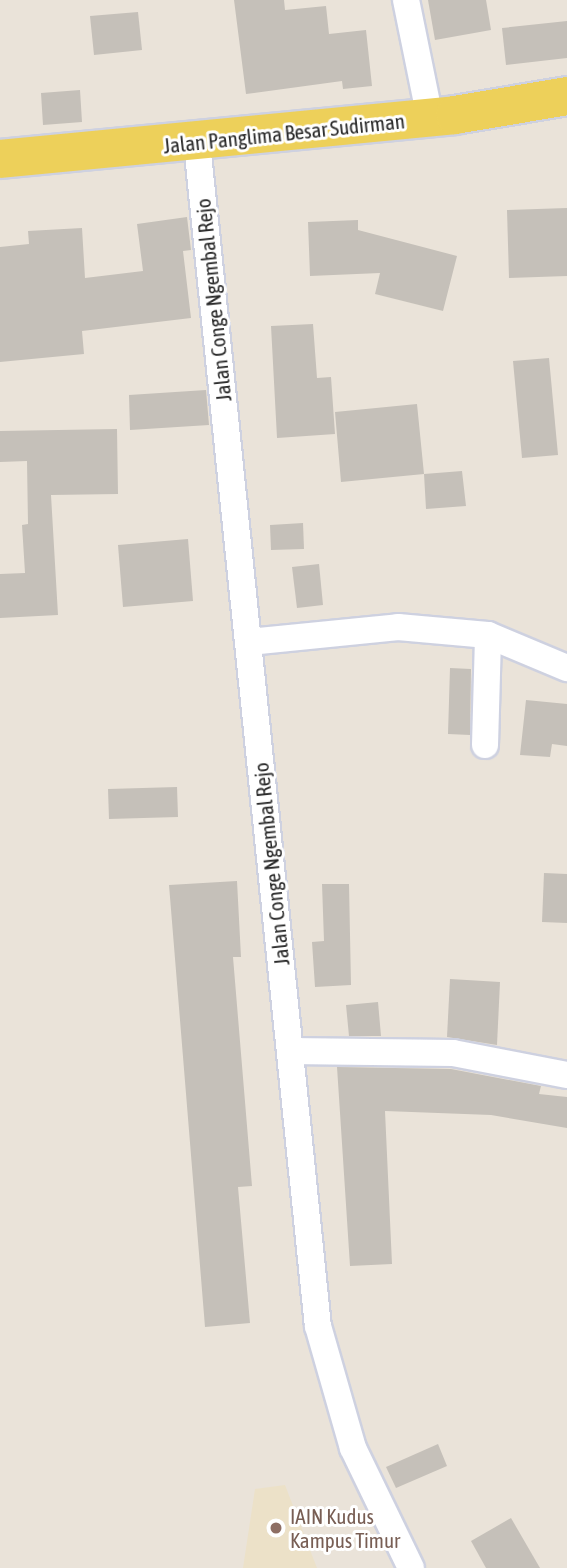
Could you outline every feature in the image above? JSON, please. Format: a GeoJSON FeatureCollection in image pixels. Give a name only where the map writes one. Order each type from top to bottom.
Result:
{"type":"FeatureCollection","features":[{"type":"Feature","properties":{"kind":"main road","name":"Jalan Panglima Besar Sudirman"},"geometry":{"type":"LineString","coordinates":[[0,159],[197,144],[430,118],[567,96]]}},
{"type":"Feature","properties":{"kind":"street"},"geometry":{"type":"LineString","coordinates":[[406,0],[430,118]]}},
{"type":"Feature","properties":{"kind":"street","name":"Jalan Conge Ngembal Rejo"},"geometry":{"type":"LineString","coordinates":[[197,144],[318,1326],[353,1448],[411,1568]]}},
{"type":"Feature","properties":{"kind":"street"},"geometry":{"type":"LineString","coordinates":[[249,642],[398,627],[488,635],[567,668]]}},
{"type":"Feature","properties":{"kind":"street"},"geometry":{"type":"LineString","coordinates":[[485,746],[488,635]]}},
{"type":"Feature","properties":{"kind":"street"},"geometry":{"type":"LineString","coordinates":[[290,1051],[453,1053],[567,1075]]}},
{"type":"Feature","properties":{"kind":"shaded area","name":"IAIN Kudus Kampus Timur"},"geometry":{"type":"Polygon","coordinates":[[[285,1485],[317,1568],[243,1568],[255,1489],[285,1485]]]}},
{"type":"Feature","properties":{"kind":"building"},"geometry":{"type":"Polygon","coordinates":[[[234,0],[284,0],[285,10],[326,6],[329,34],[366,30],[372,86],[343,89],[342,81],[246,94],[234,0]]]}},
{"type":"Feature","properties":{"kind":"building"},"geometry":{"type":"Polygon","coordinates":[[[428,0],[486,0],[491,30],[435,40],[428,0]]]}},
{"type":"Feature","properties":{"kind":"building"},"geometry":{"type":"Polygon","coordinates":[[[138,12],[142,50],[94,55],[90,16],[138,12]]]}},
{"type":"Feature","properties":{"kind":"building"},"geometry":{"type":"Polygon","coordinates":[[[567,21],[567,58],[506,65],[502,28],[567,21]]]}},
{"type":"Feature","properties":{"kind":"building"},"geometry":{"type":"Polygon","coordinates":[[[80,90],[82,122],[43,125],[41,93],[80,90]]]}},
{"type":"Feature","properties":{"kind":"building"},"geometry":{"type":"Polygon","coordinates":[[[567,208],[567,276],[509,278],[507,210],[567,208]]]}},
{"type":"Feature","properties":{"kind":"building"},"geometry":{"type":"Polygon","coordinates":[[[187,217],[191,250],[183,251],[191,318],[82,331],[84,354],[0,362],[0,247],[29,244],[28,231],[82,228],[85,278],[143,271],[137,224],[187,217]]]}},
{"type":"Feature","properties":{"kind":"building"},"geometry":{"type":"Polygon","coordinates":[[[358,220],[358,230],[457,256],[443,311],[375,294],[380,273],[310,276],[308,222],[358,220]]]}},
{"type":"Feature","properties":{"kind":"building"},"geometry":{"type":"Polygon","coordinates":[[[313,324],[317,378],[331,377],[335,434],[277,438],[271,326],[313,324]]]}},
{"type":"Feature","properties":{"kind":"building"},"geometry":{"type":"Polygon","coordinates":[[[549,358],[558,455],[522,458],[513,361],[549,358]]]}},
{"type":"Feature","properties":{"kind":"building"},"geometry":{"type":"Polygon","coordinates":[[[206,390],[209,425],[130,430],[129,395],[206,390]]]}},
{"type":"Feature","properties":{"kind":"building"},"geometry":{"type":"Polygon","coordinates":[[[417,404],[424,474],[341,482],[335,412],[417,404]]]}},
{"type":"Feature","properties":{"kind":"building"},"geometry":{"type":"Polygon","coordinates":[[[117,429],[118,494],[51,495],[58,615],[0,618],[0,574],[25,573],[22,525],[28,524],[27,461],[0,462],[0,431],[117,429]]]}},
{"type":"Feature","properties":{"kind":"building"},"geometry":{"type":"Polygon","coordinates":[[[462,471],[466,506],[426,509],[424,474],[462,471]]]}},
{"type":"Feature","properties":{"kind":"building"},"geometry":{"type":"Polygon","coordinates":[[[303,523],[304,549],[271,550],[270,525],[303,523]]]}},
{"type":"Feature","properties":{"kind":"building"},"geometry":{"type":"Polygon","coordinates":[[[188,539],[193,601],[123,607],[118,545],[188,539]]]}},
{"type":"Feature","properties":{"kind":"building"},"geometry":{"type":"Polygon","coordinates":[[[319,564],[323,605],[297,608],[292,567],[319,564]]]}},
{"type":"Feature","properties":{"kind":"building"},"geometry":{"type":"Polygon","coordinates":[[[450,668],[471,669],[470,735],[448,734],[450,668]]]}},
{"type":"Feature","properties":{"kind":"building"},"geometry":{"type":"Polygon","coordinates":[[[526,700],[567,704],[567,746],[552,744],[550,757],[520,755],[526,700]]]}},
{"type":"Feature","properties":{"kind":"building"},"geometry":{"type":"Polygon","coordinates":[[[177,787],[178,817],[109,819],[108,789],[177,787]]]}},
{"type":"Feature","properties":{"kind":"building"},"geometry":{"type":"Polygon","coordinates":[[[544,873],[567,874],[567,923],[542,922],[544,873]]]}},
{"type":"Feature","properties":{"kind":"building"},"geometry":{"type":"Polygon","coordinates":[[[237,881],[241,957],[233,957],[252,1186],[238,1187],[250,1323],[205,1327],[169,885],[237,881]]]}},
{"type":"Feature","properties":{"kind":"building"},"geometry":{"type":"Polygon","coordinates":[[[322,884],[349,884],[351,985],[315,987],[312,942],[324,941],[322,884]]]}},
{"type":"Feature","properties":{"kind":"building"},"geometry":{"type":"Polygon","coordinates":[[[450,979],[500,982],[497,1045],[447,1037],[450,979]]]}},
{"type":"Feature","properties":{"kind":"building"},"geometry":{"type":"Polygon","coordinates":[[[378,1002],[381,1036],[349,1036],[346,1005],[378,1002]]]}},
{"type":"Feature","properties":{"kind":"building"},"geometry":{"type":"Polygon","coordinates":[[[337,1067],[451,1069],[541,1086],[539,1094],[567,1097],[567,1128],[491,1115],[385,1111],[392,1264],[350,1266],[337,1067]]]}},
{"type":"Feature","properties":{"kind":"building"},"geometry":{"type":"Polygon","coordinates":[[[438,1444],[447,1466],[396,1488],[386,1467],[438,1444]]]}},
{"type":"Feature","properties":{"kind":"building"},"geometry":{"type":"Polygon","coordinates":[[[511,1518],[540,1568],[486,1568],[471,1541],[511,1518]]]}},
{"type":"Feature","properties":{"kind":"place","name":"IAIN Kudus Kampus Timur"},"geometry":{"type":"Point","coordinates":[276,1528]}}]}
